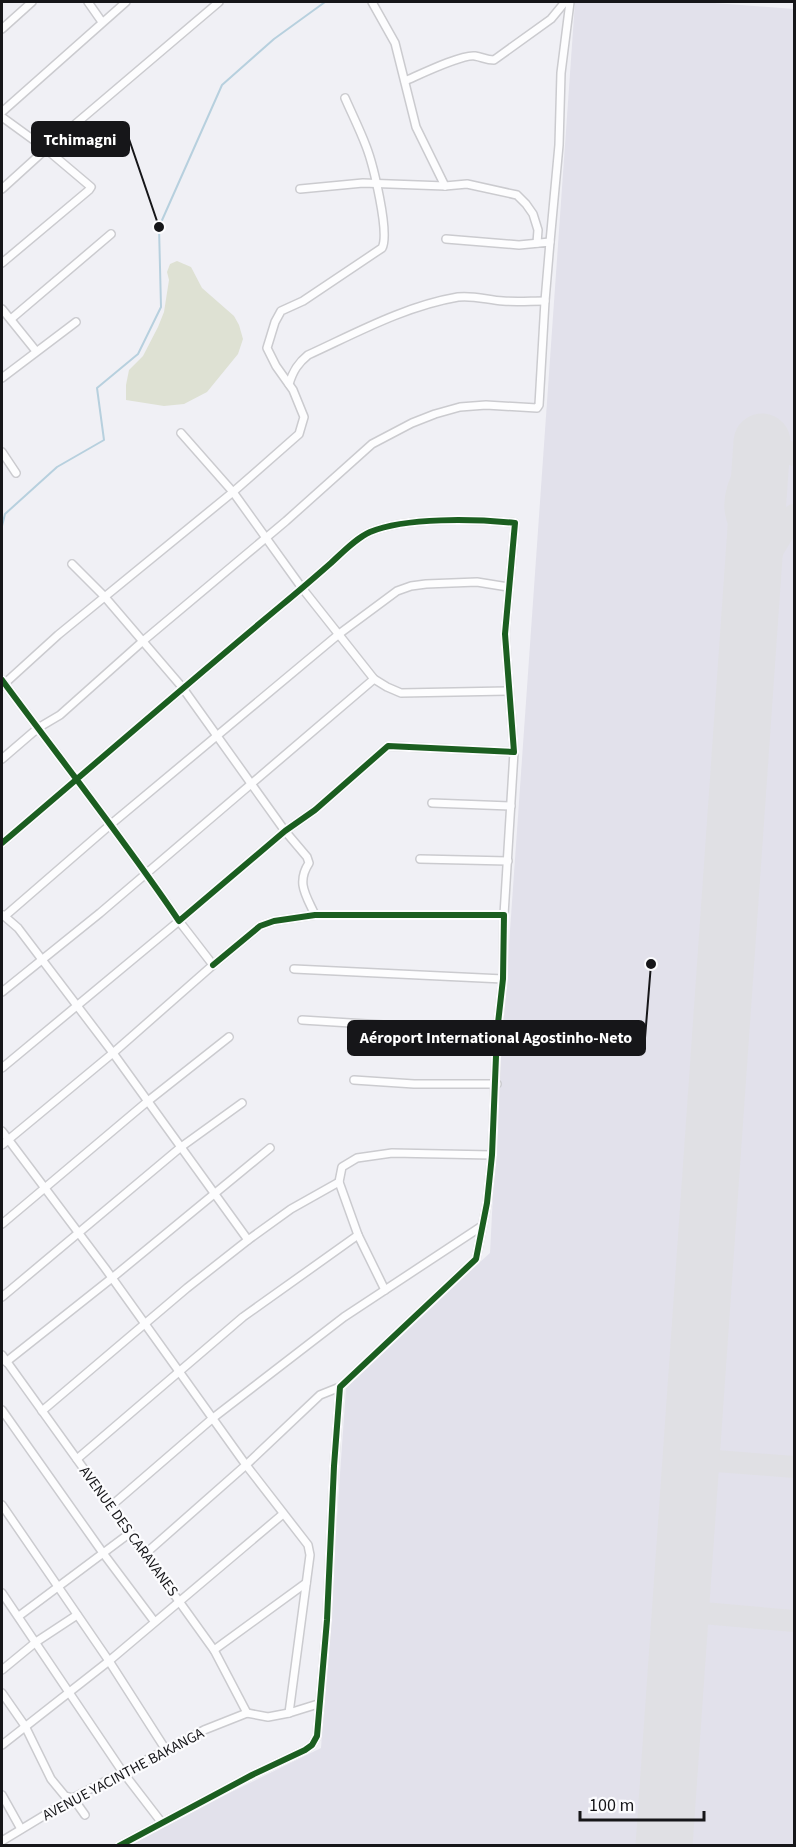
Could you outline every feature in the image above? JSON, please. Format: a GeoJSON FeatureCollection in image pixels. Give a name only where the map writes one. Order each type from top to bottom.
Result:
{"type":"FeatureCollection","features":[{"type":"Feature","properties":{"kind":"street"},"geometry":{"type":"LineString","coordinates":[[2,29],[32,2]]}},
{"type":"Feature","properties":{"kind":"street"},"geometry":{"type":"LineString","coordinates":[[88,2],[102,22]]}},
{"type":"Feature","properties":{"kind":"street"},"geometry":{"type":"LineString","coordinates":[[2,112],[126,2]]}},
{"type":"Feature","properties":{"kind":"street"},"geometry":{"type":"LineString","coordinates":[[372,2],[395,43],[416,127],[445,186]]}},
{"type":"Feature","properties":{"kind":"street"},"geometry":{"type":"LineString","coordinates":[[405,81],[464,57],[475,56],[485,60],[494,60],[551,19],[565,2]]}},
{"type":"Feature","properties":{"kind":"street"},"geometry":{"type":"LineString","coordinates":[[2,759],[38,728],[60,715],[372,444],[392,432],[435,414],[460,407],[486,405],[537,408],[544,301],[559,145],[561,74],[570,2]]}},
{"type":"Feature","properties":{"kind":"street"},"geometry":{"type":"LineString","coordinates":[[2,189],[215,3]]}},
{"type":"Feature","properties":{"kind":"street"},"geometry":{"type":"LineString","coordinates":[[213,965],[179,921],[147,872],[2,683],[104,596],[233,492],[299,434],[304,417],[290,384],[276,366],[267,348],[274,322],[281,311],[312,295],[382,248],[385,237],[377,184],[367,147],[345,98]]}},
{"type":"Feature","properties":{"kind":"street"},"geometry":{"type":"LineString","coordinates":[[2,117],[46,149],[91,187],[2,263]]}},
{"type":"Feature","properties":{"kind":"street"},"geometry":{"type":"LineString","coordinates":[[300,189],[377,184],[445,186],[467,184],[517,195],[533,214],[538,230],[537,243]]}},
{"type":"Feature","properties":{"kind":"street"},"geometry":{"type":"LineString","coordinates":[[11,319],[111,234]]}},
{"type":"Feature","properties":{"kind":"street"},"geometry":{"type":"LineString","coordinates":[[446,239],[519,245],[550,242]]}},
{"type":"Feature","properties":{"kind":"street"},"geometry":{"type":"LineString","coordinates":[[290,384],[299,362],[308,355],[390,318],[423,306],[459,297],[474,296],[505,301],[544,301]]}},
{"type":"Feature","properties":{"kind":"street"},"geometry":{"type":"LineString","coordinates":[[2,309],[36,351]]}},
{"type":"Feature","properties":{"kind":"street"},"geometry":{"type":"LineString","coordinates":[[2,378],[76,322]]}},
{"type":"Feature","properties":{"kind":"street"},"geometry":{"type":"LineString","coordinates":[[181,433],[233,492],[302,588],[374,679],[401,693],[508,690]]}},
{"type":"Feature","properties":{"kind":"street"},"geometry":{"type":"LineString","coordinates":[[2,452],[16,473]]}},
{"type":"Feature","properties":{"kind":"street"},"geometry":{"type":"LineString","coordinates":[[2,843],[358,538],[380,529],[436,522],[514,523],[505,634],[514,752],[492,1155],[483,1226],[476,1259],[340,1386],[320,1395],[246,1465],[145,1554]]}},
{"type":"Feature","properties":{"kind":"street"},"geometry":{"type":"LineString","coordinates":[[72,564],[104,596],[182,687],[285,831],[307,857],[309,863],[302,879],[315,915]]}},
{"type":"Feature","properties":{"kind":"street"},"geometry":{"type":"LineString","coordinates":[[248,1240],[42,958],[18,928],[3,915],[339,634],[397,591],[411,586],[477,582],[508,587]]}},
{"type":"Feature","properties":{"kind":"street"},"geometry":{"type":"LineString","coordinates":[[2,992],[100,913],[250,782],[374,679]]}},
{"type":"Feature","properties":{"kind":"street"},"geometry":{"type":"LineString","coordinates":[[2,1068],[285,831],[315,810],[388,746],[514,752]]}},
{"type":"Feature","properties":{"kind":"street"},"geometry":{"type":"LineString","coordinates":[[432,803],[511,806]]}},
{"type":"Feature","properties":{"kind":"street"},"geometry":{"type":"LineString","coordinates":[[420,859],[508,861]]}},
{"type":"Feature","properties":{"kind":"street"},"geometry":{"type":"LineString","coordinates":[[4,1142],[113,1053],[260,926],[274,921],[315,915],[504,915]]}},
{"type":"Feature","properties":{"kind":"street"},"geometry":{"type":"LineString","coordinates":[[294,969],[502,979]]}},
{"type":"Feature","properties":{"kind":"street"},"geometry":{"type":"LineString","coordinates":[[302,1020],[497,1032]]}},
{"type":"Feature","properties":{"kind":"street"},"geometry":{"type":"LineString","coordinates":[[2,1224],[148,1101],[229,1037]]}},
{"type":"Feature","properties":{"kind":"street"},"geometry":{"type":"LineString","coordinates":[[354,1080],[414,1084],[496,1084]]}},
{"type":"Feature","properties":{"kind":"street"},"geometry":{"type":"LineString","coordinates":[[2,1297],[181,1147],[242,1103]]}},
{"type":"Feature","properties":{"kind":"street"},"geometry":{"type":"LineString","coordinates":[[2,1131],[4,1142],[45,1186],[178,1372],[310,1550],[289,1713]]}},
{"type":"Feature","properties":{"kind":"street"},"geometry":{"type":"LineString","coordinates":[[4,1358],[112,1278],[270,1148]]}},
{"type":"Feature","properties":{"kind":"street"},"geometry":{"type":"LineString","coordinates":[[385,1290],[358,1235],[339,1182],[342,1167],[357,1158],[392,1154],[492,1155]]}},
{"type":"Feature","properties":{"kind":"street"},"geometry":{"type":"LineString","coordinates":[[42,1411],[145,1323],[248,1240],[291,1209],[339,1182]]}},
{"type":"Feature","properties":{"kind":"street"},"geometry":{"type":"LineString","coordinates":[[111,1506],[213,1418],[344,1317],[423,1263],[483,1226]]}},
{"type":"Feature","properties":{"kind":"street"},"geometry":{"type":"LineString","coordinates":[[77,1459],[243,1317],[358,1235]]}},
{"type":"Feature","properties":{"kind":"street","name":"AVENUE DES CARAVANES"},"geometry":{"type":"LineString","coordinates":[[4,1358],[214,1650],[247,1713]]}},
{"type":"Feature","properties":{"kind":"street"},"geometry":{"type":"LineString","coordinates":[[119,1845],[312,1745],[317,1736],[327,1620],[340,1386]]}},
{"type":"Feature","properties":{"kind":"street"},"geometry":{"type":"LineString","coordinates":[[2,1410],[154,1621]]}},
{"type":"Feature","properties":{"kind":"street"},"geometry":{"type":"LineString","coordinates":[[2,1505],[109,1660],[166,1749]]}},
{"type":"Feature","properties":{"kind":"street"},"geometry":{"type":"LineString","coordinates":[[2,1745],[109,1660],[283,1515]]}},
{"type":"Feature","properties":{"kind":"street"},"geometry":{"type":"LineString","coordinates":[[19,1616],[130,1533]]}},
{"type":"Feature","properties":{"kind":"street"},"geometry":{"type":"LineString","coordinates":[[214,1650],[306,1583]]}},
{"type":"Feature","properties":{"kind":"street"},"geometry":{"type":"LineString","coordinates":[[2,1593],[122,1771],[162,1823]]}},
{"type":"Feature","properties":{"kind":"street"},"geometry":{"type":"LineString","coordinates":[[2,1670],[36,1642],[77,1615]]}},
{"type":"Feature","properties":{"kind":"street"},"geometry":{"type":"LineString","coordinates":[[2,1693],[25,1726],[51,1779],[65,1796],[73,1798],[85,1815]]}},
{"type":"Feature","properties":{"kind":"street"},"geometry":{"type":"LineString","coordinates":[[247,1713],[268,1717],[318,1704]]}},
{"type":"Feature","properties":{"kind":"street","name":"AVENUE YACINTHE BAKANGA"},"geometry":{"type":"LineString","coordinates":[[2,1840],[122,1771],[204,1730],[247,1713]]}},
{"type":"Feature","properties":{"kind":"street"},"geometry":{"type":"LineString","coordinates":[[2,1795],[21,1829]]}},
{"type":"Feature","properties":{"kind":"shaded area"},"geometry":{"type":"Polygon","coordinates":[[[575,2],[701,2],[794,9],[794,1845],[128,1846],[160,1827],[321,1748],[346,1388],[405,1329],[490,1253],[497,1116],[575,2]]]}},
{"type":"Feature","properties":{"kind":"shaded area"},"geometry":{"type":"Polygon","coordinates":[[[177,261],[191,267],[202,288],[234,316],[243,339],[238,354],[207,392],[184,404],[164,406],[126,400],[129,370],[143,356],[158,327],[164,312],[169,280],[167,272],[170,264],[177,261]]]}},
{"type":"Feature","properties":{"kind":"waterway"},"geometry":{"type":"LineString","coordinates":[[2,526],[5,514],[57,467],[104,440],[97,388],[138,354],[161,307],[159,227],[222,85],[274,39],[325,2]]}},
{"type":"Feature","properties":{"kind":"taxiway"},"geometry":{"type":"LineString","coordinates":[[755,540],[743,529],[735,505],[745,472],[762,442],[794,455]]}},
{"type":"Feature","properties":{"kind":"taxiway"},"geometry":{"type":"LineString","coordinates":[[752,585],[794,515]]}},
{"type":"Feature","properties":{"kind":"taxiway"},"geometry":{"type":"LineString","coordinates":[[691,1459],[794,1467]]}},
{"type":"Feature","properties":{"kind":"taxiway"},"geometry":{"type":"LineString","coordinates":[[680,1611],[794,1621]]}},
{"type":"Feature","properties":{"kind":"runway"},"geometry":{"type":"LineString","coordinates":[[664,1846],[762,442]]}},
{"type":"Feature","properties":{"kind":"cycle path"},"geometry":{"type":"LineString","coordinates":[[2,680],[69,770],[92,799],[179,921],[285,831],[315,810],[388,746],[514,752],[505,634],[515,523],[461,520],[421,522],[385,527],[365,535],[349,546],[301,589],[177,693],[142,723],[107,753],[72,783],[2,843]]}},
{"type":"Feature","properties":{"kind":"cycle path"},"geometry":{"type":"LineString","coordinates":[[119,1846],[312,1745],[317,1736],[327,1620],[340,1387],[476,1259],[487,1203],[492,1155],[497,1032],[503,979],[504,915],[315,915],[274,921],[260,926],[213,965]]}},
{"type":"Feature","properties":{"kind":"place","name":"Tchimagni"},"geometry":{"type":"Point","coordinates":[159,227]}},
{"type":"Feature","properties":{"kind":"place","name":"Aéroport International Agostinho-Neto"},"geometry":{"type":"Point","coordinates":[651,964]}}]}
